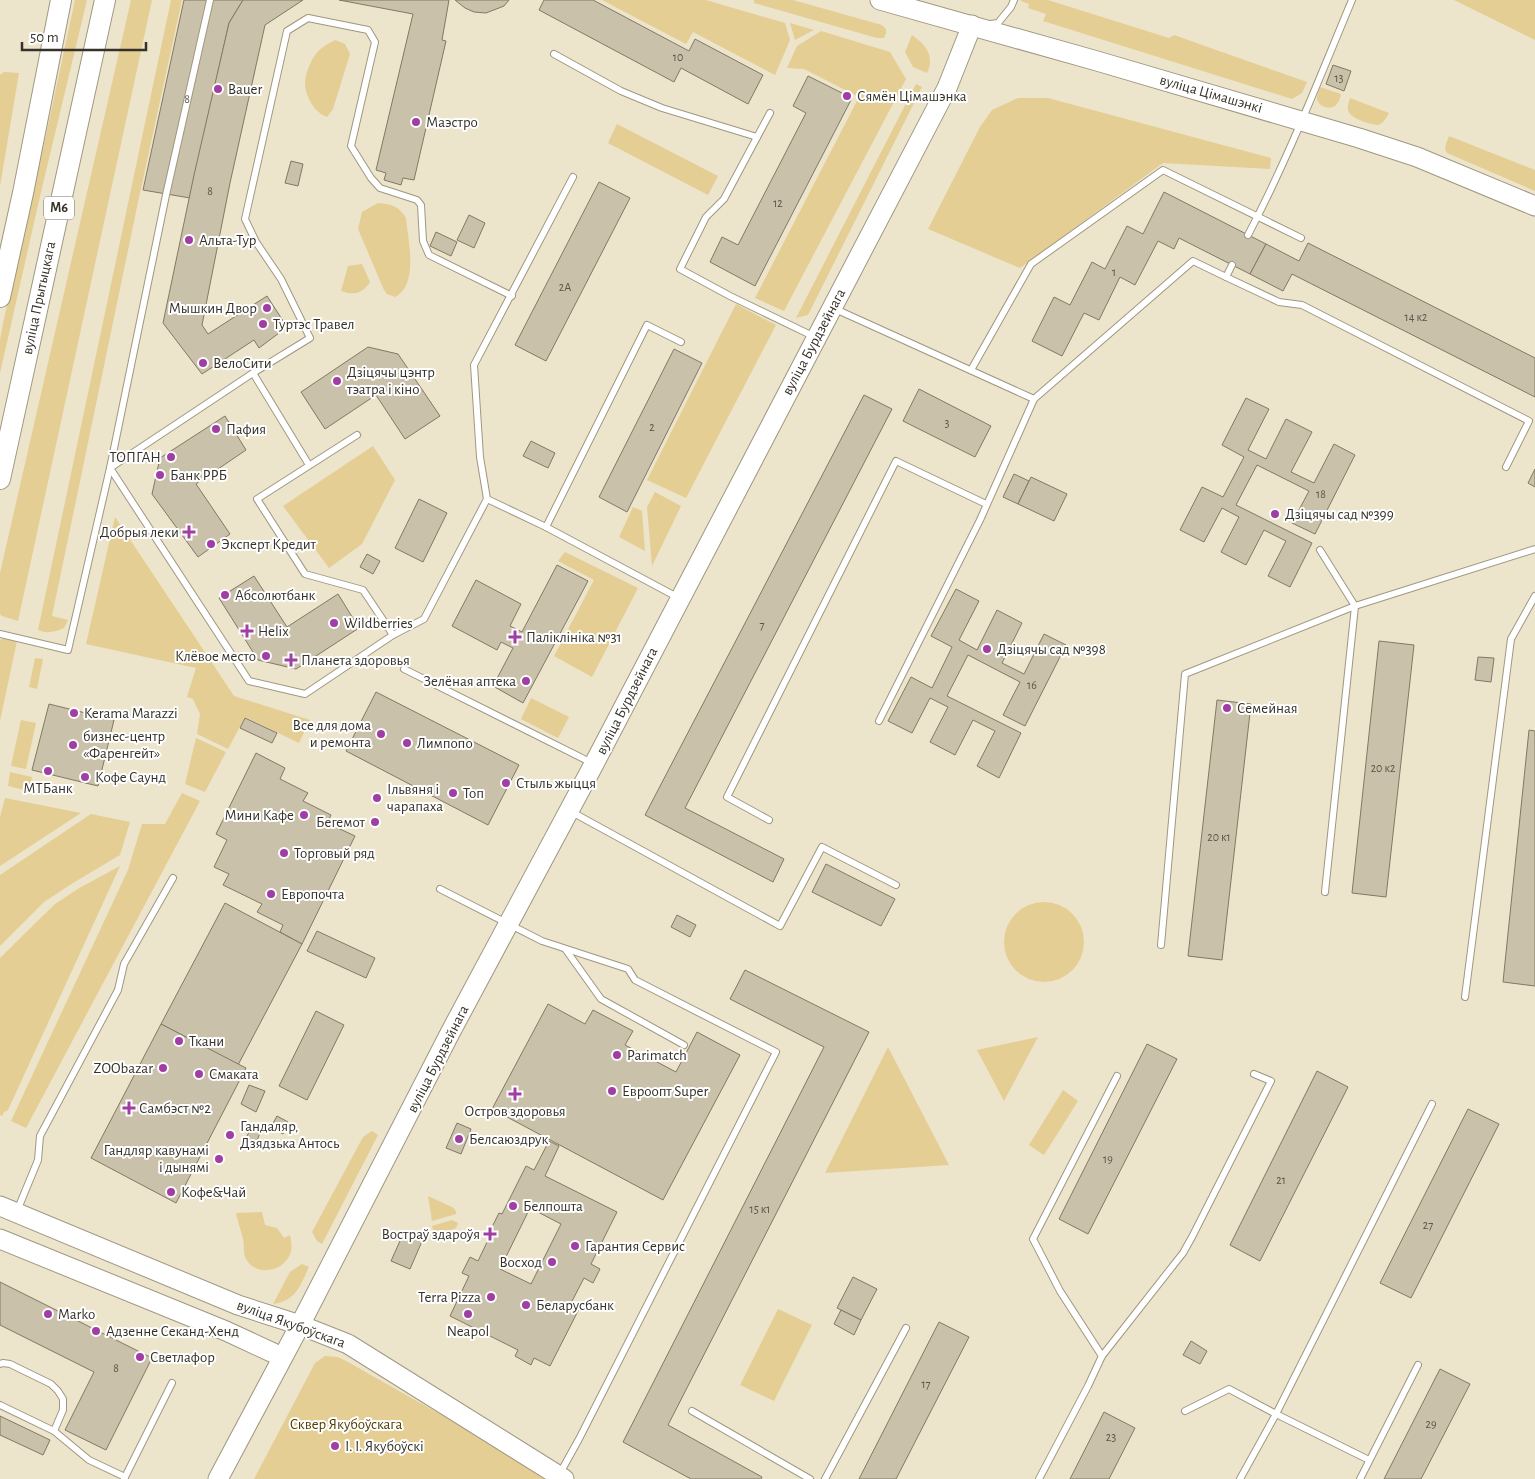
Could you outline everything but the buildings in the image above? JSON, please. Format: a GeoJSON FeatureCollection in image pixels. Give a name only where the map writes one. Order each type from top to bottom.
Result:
{"type":"FeatureCollection","features":[{"type":"Feature","properties":{"kind":"main road","name":"М6"},"geometry":{"type":"LineString","coordinates":[[0,297],[23,193],[61,0]]}},
{"type":"Feature","properties":{"kind":"main road","name":"вуліца Прытыцкага"},"geometry":{"type":"LineString","coordinates":[[0,479],[105,0]]}},
{"type":"Feature","properties":{"kind":"main road","name":"вуліца Цімашэнкі"},"geometry":{"type":"LineString","coordinates":[[880,0],[1302,120],[1417,157],[1535,206]]}},
{"type":"Feature","properties":{"kind":"main road","name":"вуліца Бурдзейнага"},"geometry":{"type":"LineString","coordinates":[[218,1479],[947,88],[972,25]]}},
{"type":"Feature","properties":{"kind":"main road","name":"вуліца Якубоўскага"},"geometry":{"type":"LineString","coordinates":[[8,1209],[238,1305],[300,1325],[348,1344],[561,1477]]}},
{"type":"Feature","properties":{"kind":"main road","name":"вуліца Якубоўскага"},"geometry":{"type":"LineString","coordinates":[[0,1239],[226,1331],[282,1358]]}},
{"type":"Feature","properties":{"kind":"lane"},"geometry":{"type":"LineString","coordinates":[[0,634],[68,650],[110,468],[166,195],[210,0]]}},
{"type":"Feature","properties":{"kind":"lane"},"geometry":{"type":"LineString","coordinates":[[972,25],[998,23],[1011,7],[1014,0]]}},
{"type":"Feature","properties":{"kind":"lane"},"geometry":{"type":"LineString","coordinates":[[1248,235],[1318,86],[1331,48],[1352,0]]}},
{"type":"Feature","properties":{"kind":"lane"},"geometry":{"type":"LineString","coordinates":[[110,468],[253,373],[310,338],[281,279],[256,242],[245,219],[287,31],[308,18],[368,30],[375,42],[351,146],[371,178],[380,188],[417,200],[421,205],[423,241],[429,255],[512,296]]}},
{"type":"Feature","properties":{"kind":"lane"},"geometry":{"type":"LineString","coordinates":[[554,54],[621,91],[662,108],[757,137]]}},
{"type":"Feature","properties":{"kind":"lane"},"geometry":{"type":"LineString","coordinates":[[770,113],[724,199],[706,217],[680,269],[730,296],[816,337]]}},
{"type":"Feature","properties":{"kind":"lane"},"geometry":{"type":"LineString","coordinates":[[971,370],[1031,264],[1163,170],[1302,238]]}},
{"type":"Feature","properties":{"kind":"lane"},"geometry":{"type":"LineString","coordinates":[[110,468],[249,681],[305,694],[393,635],[424,619],[487,499],[480,457],[474,366],[573,177]]}},
{"type":"Feature","properties":{"kind":"lane"},"geometry":{"type":"LineString","coordinates":[[879,721],[953,575],[1034,399],[1193,261],[1279,302],[1302,305],[1529,421],[1506,467]]}},
{"type":"Feature","properties":{"kind":"lane"},"geometry":{"type":"LineString","coordinates":[[1226,277],[1232,265]]}},
{"type":"Feature","properties":{"kind":"lane"},"geometry":{"type":"LineString","coordinates":[[832,308],[1034,399]]}},
{"type":"Feature","properties":{"kind":"lane"},"geometry":{"type":"LineString","coordinates":[[546,527],[647,326],[681,342]]}},
{"type":"Feature","properties":{"kind":"lane"},"geometry":{"type":"LineString","coordinates":[[253,373],[309,465]]}},
{"type":"Feature","properties":{"kind":"lane"},"geometry":{"type":"LineString","coordinates":[[357,434],[257,499],[305,574],[363,590],[393,635]]}},
{"type":"Feature","properties":{"kind":"lane"},"geometry":{"type":"LineString","coordinates":[[769,820],[726,798],[896,461],[986,504]]}},
{"type":"Feature","properties":{"kind":"lane"},"geometry":{"type":"LineString","coordinates":[[487,499],[546,527],[680,599]]}},
{"type":"Feature","properties":{"kind":"lane"},"geometry":{"type":"LineString","coordinates":[[1320,550],[1355,606],[1325,892]]}},
{"type":"Feature","properties":{"kind":"lane"},"geometry":{"type":"LineString","coordinates":[[1161,945],[1184,674],[1355,606],[1535,550]]}},
{"type":"Feature","properties":{"kind":"lane"},"geometry":{"type":"LineString","coordinates":[[1465,998],[1512,639],[1535,596]]}},
{"type":"Feature","properties":{"kind":"lane"},"geometry":{"type":"LineString","coordinates":[[404,669],[594,764]]}},
{"type":"Feature","properties":{"kind":"lane"},"geometry":{"type":"LineString","coordinates":[[569,811],[780,926],[822,847],[896,884]]}},
{"type":"Feature","properties":{"kind":"lane"},"geometry":{"type":"LineString","coordinates":[[8,1209],[38,1160],[40,1136],[118,990],[124,964],[173,878]]}},
{"type":"Feature","properties":{"kind":"lane"},"geometry":{"type":"LineString","coordinates":[[440,889],[542,941],[628,969],[635,980],[776,1052],[561,1477]]}},
{"type":"Feature","properties":{"kind":"lane"},"geometry":{"type":"LineString","coordinates":[[566,950],[601,999],[684,1045]]}},
{"type":"Feature","properties":{"kind":"lane"},"geometry":{"type":"LineString","coordinates":[[1039,1479],[1102,1356],[1183,1253],[1192,1237],[1271,1081],[1254,1074]]}},
{"type":"Feature","properties":{"kind":"lane"},"geometry":{"type":"LineString","coordinates":[[1102,1356],[1060,1291],[1033,1239],[1117,1076]]}},
{"type":"Feature","properties":{"kind":"lane"},"geometry":{"type":"LineString","coordinates":[[1240,1479],[1276,1414],[1432,1104]]}},
{"type":"Feature","properties":{"kind":"lane"},"geometry":{"type":"LineString","coordinates":[[824,1479],[906,1328]]}},
{"type":"Feature","properties":{"kind":"lane"},"geometry":{"type":"LineString","coordinates":[[0,1364],[10,1364],[50,1384],[58,1391],[63,1400],[63,1410],[54,1431]]}},
{"type":"Feature","properties":{"kind":"lane"},"geometry":{"type":"LineString","coordinates":[[1360,1479],[1418,1365]]}},
{"type":"Feature","properties":{"kind":"lane"},"geometry":{"type":"LineString","coordinates":[[0,1405],[54,1431],[88,1460],[125,1478],[172,1383]]}},
{"type":"Feature","properties":{"kind":"lane"},"geometry":{"type":"LineString","coordinates":[[1185,1411],[1229,1389],[1369,1460]]}},
{"type":"Feature","properties":{"kind":"lane"},"geometry":{"type":"LineString","coordinates":[[692,1411],[810,1479]]}},
{"type":"Feature","properties":{"kind":"green space"},"geometry":{"type":"Polygon","coordinates":[[[75,0],[87,0],[0,373],[0,340],[3,323],[75,0]]]}},
{"type":"Feature","properties":{"kind":"green space"},"geometry":{"type":"Polygon","coordinates":[[[131,0],[152,0],[18,621],[0,614],[0,573],[131,0]]]}},
{"type":"Feature","properties":{"kind":"green space"},"geometry":{"type":"Polygon","coordinates":[[[171,0],[182,0],[52,616],[68,620],[64,628],[45,632],[38,630],[171,0]]]}},
{"type":"Feature","properties":{"kind":"green space"},"geometry":{"type":"Polygon","coordinates":[[[602,0],[706,0],[785,23],[790,40],[775,75],[693,32],[686,44],[602,0]]]}},
{"type":"Feature","properties":{"kind":"green space"},"geometry":{"type":"Polygon","coordinates":[[[754,0],[793,0],[882,25],[886,29],[886,33],[884,38],[877,38],[754,3],[754,0]]]}},
{"type":"Feature","properties":{"kind":"green space"},"geometry":{"type":"Polygon","coordinates":[[[1021,0],[1048,0],[1169,38],[1174,35],[1307,82],[1302,93],[1292,99],[1043,21],[1046,14],[1028,8],[1029,4],[1021,0]]]}},
{"type":"Feature","properties":{"kind":"green space"},"geometry":{"type":"Polygon","coordinates":[[[1454,0],[1535,0],[1535,40],[1454,0]]]}},
{"type":"Feature","properties":{"kind":"green space"},"geometry":{"type":"Polygon","coordinates":[[[790,23],[814,30],[795,40],[790,23]]]}},
{"type":"Feature","properties":{"kind":"green space"},"geometry":{"type":"Polygon","coordinates":[[[821,31],[890,52],[906,79],[784,311],[755,298],[859,97],[804,69],[787,68],[797,46],[821,31]]]}},
{"type":"Feature","properties":{"kind":"green space"},"geometry":{"type":"Polygon","coordinates":[[[912,35],[928,51],[930,61],[927,73],[913,67],[905,52],[912,35]]]}},
{"type":"Feature","properties":{"kind":"green space"},"geometry":{"type":"Polygon","coordinates":[[[335,40],[345,44],[350,54],[333,109],[327,117],[318,112],[312,103],[305,88],[305,79],[316,54],[335,40]]]}},
{"type":"Feature","properties":{"kind":"green space"},"geometry":{"type":"Polygon","coordinates":[[[4,72],[19,73],[0,186],[0,75],[4,72]]]}},
{"type":"Feature","properties":{"kind":"green space"},"geometry":{"type":"Polygon","coordinates":[[[916,84],[922,87],[808,315],[796,318],[916,84]]]}},
{"type":"Feature","properties":{"kind":"green space"},"geometry":{"type":"Polygon","coordinates":[[[1320,87],[1341,94],[1336,105],[1327,108],[1319,103],[1317,98],[1320,87]]]}},
{"type":"Feature","properties":{"kind":"green space"},"geometry":{"type":"Polygon","coordinates":[[[1018,98],[1048,98],[1271,158],[1270,169],[1163,163],[1020,268],[928,229],[980,127],[992,110],[1018,98]]]}},
{"type":"Feature","properties":{"kind":"green space"},"geometry":{"type":"Polygon","coordinates":[[[1350,98],[1389,113],[1383,122],[1378,125],[1370,124],[1352,116],[1348,110],[1350,98]]]}},
{"type":"Feature","properties":{"kind":"green space"},"geometry":{"type":"Polygon","coordinates":[[[617,124],[718,176],[708,195],[608,143],[617,124]]]}},
{"type":"Feature","properties":{"kind":"green space"},"geometry":{"type":"Polygon","coordinates":[[[1449,136],[1535,170],[1535,191],[1447,153],[1445,147],[1449,136]]]}},
{"type":"Feature","properties":{"kind":"green space"},"geometry":{"type":"Polygon","coordinates":[[[378,203],[394,206],[406,218],[410,250],[410,273],[402,291],[395,297],[387,294],[384,290],[358,229],[362,212],[378,203]]]}},
{"type":"Feature","properties":{"kind":"green space"},"geometry":{"type":"Polygon","coordinates":[[[362,264],[370,282],[367,286],[358,293],[341,291],[348,266],[362,264]]]}},
{"type":"Feature","properties":{"kind":"green space"},"geometry":{"type":"Polygon","coordinates":[[[736,304],[776,325],[686,498],[647,480],[736,304]]]}},
{"type":"Feature","properties":{"kind":"green space"},"geometry":{"type":"Polygon","coordinates":[[[373,446],[395,480],[362,544],[329,568],[283,506],[373,446]]]}},
{"type":"Feature","properties":{"kind":"green space"},"geometry":{"type":"Polygon","coordinates":[[[655,492],[681,506],[652,566],[647,507],[655,492]]]}},
{"type":"Feature","properties":{"kind":"green space"},"geometry":{"type":"Polygon","coordinates":[[[633,507],[642,511],[645,551],[619,537],[633,507]]]}},
{"type":"Feature","properties":{"kind":"green space"},"geometry":{"type":"Polygon","coordinates":[[[115,517],[234,696],[310,720],[299,743],[245,717],[228,749],[197,734],[200,714],[193,699],[187,697],[196,668],[86,644],[115,517]]]}},
{"type":"Feature","properties":{"kind":"green space"},"geometry":{"type":"Polygon","coordinates":[[[565,552],[638,588],[592,677],[554,656],[594,580],[558,561],[565,552]]]}},
{"type":"Feature","properties":{"kind":"green space"},"geometry":{"type":"Polygon","coordinates":[[[5,638],[17,641],[0,721],[0,640],[5,638]]]}},
{"type":"Feature","properties":{"kind":"green space"},"geometry":{"type":"Polygon","coordinates":[[[35,658],[43,659],[37,689],[29,687],[35,658]]]}},
{"type":"Feature","properties":{"kind":"green space"},"geometry":{"type":"Polygon","coordinates":[[[531,698],[569,717],[558,738],[521,719],[531,698]]]}},
{"type":"Feature","properties":{"kind":"green space"},"geometry":{"type":"Polygon","coordinates":[[[21,720],[36,723],[26,769],[11,766],[21,720]]]}},
{"type":"Feature","properties":{"kind":"green space"},"geometry":{"type":"Polygon","coordinates":[[[196,738],[226,752],[205,792],[185,784],[196,738]]]}},
{"type":"Feature","properties":{"kind":"green space"},"geometry":{"type":"Polygon","coordinates":[[[10,772],[32,777],[29,791],[8,786],[10,772]]]}},
{"type":"Feature","properties":{"kind":"green space"},"geometry":{"type":"Polygon","coordinates":[[[182,793],[200,801],[26,1128],[11,1121],[128,870],[142,824],[165,824],[182,793]]]}},
{"type":"Feature","properties":{"kind":"green space"},"geometry":{"type":"Polygon","coordinates":[[[5,798],[81,813],[0,866],[0,817],[5,798]]]}},
{"type":"Feature","properties":{"kind":"green space"},"geometry":{"type":"Polygon","coordinates":[[[91,814],[130,822],[120,855],[44,902],[0,946],[0,875],[91,814]]]}},
{"type":"Feature","properties":{"kind":"green space"},"geometry":{"type":"Polygon","coordinates":[[[120,866],[8,1110],[2,1116],[0,1115],[0,958],[55,904],[81,887],[120,866]]]}},
{"type":"Feature","properties":{"kind":"green space"},"geometry":{"type":"Polygon","coordinates":[[[1044,902],[1059,905],[1072,914],[1081,927],[1084,942],[1081,957],[1072,970],[1059,979],[1044,982],[1029,979],[1016,970],[1007,957],[1004,942],[1007,927],[1016,914],[1029,905],[1044,902]]]}},
{"type":"Feature","properties":{"kind":"green space"},"geometry":{"type":"Polygon","coordinates":[[[1038,1037],[1004,1101],[977,1050],[1038,1037]]]}},
{"type":"Feature","properties":{"kind":"green space"},"geometry":{"type":"Polygon","coordinates":[[[888,1047],[949,1165],[825,1173],[888,1047]]]}},
{"type":"Feature","properties":{"kind":"green space"},"geometry":{"type":"Polygon","coordinates":[[[1063,1090],[1078,1101],[1044,1155],[1029,1145],[1063,1090]]]}},
{"type":"Feature","properties":{"kind":"green space"},"geometry":{"type":"Polygon","coordinates":[[[372,1131],[378,1135],[322,1244],[317,1241],[312,1232],[363,1137],[372,1131]]]}},
{"type":"Feature","properties":{"kind":"green space"},"geometry":{"type":"Polygon","coordinates":[[[428,1196],[454,1208],[456,1214],[432,1221],[428,1196]]]}},
{"type":"Feature","properties":{"kind":"green space"},"geometry":{"type":"Polygon","coordinates":[[[262,1212],[265,1225],[277,1228],[284,1238],[290,1235],[292,1247],[287,1260],[271,1270],[258,1269],[246,1259],[236,1213],[262,1212]]]}},
{"type":"Feature","properties":{"kind":"green space"},"geometry":{"type":"Polygon","coordinates":[[[452,1220],[458,1223],[456,1228],[435,1236],[432,1226],[452,1220]]]}},
{"type":"Feature","properties":{"kind":"green space"},"geometry":{"type":"Polygon","coordinates":[[[302,1264],[309,1267],[296,1292],[287,1300],[273,1304],[290,1272],[302,1264]]]}},
{"type":"Feature","properties":{"kind":"green space"},"geometry":{"type":"Polygon","coordinates":[[[778,1309],[812,1325],[774,1401],[740,1385],[778,1309]]]}},
{"type":"Feature","properties":{"kind":"green space","name":"Сквер Якубоўскага"},"geometry":{"type":"Polygon","coordinates":[[[325,1356],[338,1357],[445,1417],[500,1442],[558,1479],[254,1479],[315,1363],[325,1356]]]}},
{"type":"Feature","properties":{"kind":"place","name":"Bauer"},"geometry":{"type":"Point","coordinates":[218,89]}},
{"type":"Feature","properties":{"kind":"place","name":"Сямён Цімашэнка"},"geometry":{"type":"Point","coordinates":[847,96]}},
{"type":"Feature","properties":{"kind":"place","name":"Маэстро"},"geometry":{"type":"Point","coordinates":[416,122]}},
{"type":"Feature","properties":{"kind":"place","name":"Альта-Тур"},"geometry":{"type":"Point","coordinates":[189,240]}},
{"type":"Feature","properties":{"kind":"place","name":"Мышкин Двор"},"geometry":{"type":"Point","coordinates":[267,308]}},
{"type":"Feature","properties":{"kind":"place","name":"Туртэс Травел"},"geometry":{"type":"Point","coordinates":[263,324]}},
{"type":"Feature","properties":{"kind":"place","name":"ВелоСити"},"geometry":{"type":"Point","coordinates":[203,363]}},
{"type":"Feature","properties":{"kind":"place","name":"Дзіцячы цэнтр тэатра і кіно"},"geometry":{"type":"Point","coordinates":[337,381]}},
{"type":"Feature","properties":{"kind":"place","name":"Пафия"},"geometry":{"type":"Point","coordinates":[216,429]}},
{"type":"Feature","properties":{"kind":"place","name":"ТОПГАН"},"geometry":{"type":"Point","coordinates":[171,457]}},
{"type":"Feature","properties":{"kind":"place","name":"Банк РРБ"},"geometry":{"type":"Point","coordinates":[160,475]}},
{"type":"Feature","properties":{"kind":"place","name":"Дзіцячы сад №399"},"geometry":{"type":"Point","coordinates":[1275,514]}},
{"type":"Feature","properties":{"kind":"place","name":"Добрыя леки"},"geometry":{"type":"Point","coordinates":[189,532]}},
{"type":"Feature","properties":{"kind":"place","name":"Эксперт Кредит"},"geometry":{"type":"Point","coordinates":[211,544]}},
{"type":"Feature","properties":{"kind":"place","name":"Абсолютбанк"},"geometry":{"type":"Point","coordinates":[225,595]}},
{"type":"Feature","properties":{"kind":"place","name":"Wildberries"},"geometry":{"type":"Point","coordinates":[334,623]}},
{"type":"Feature","properties":{"kind":"place","name":"Helix"},"geometry":{"type":"Point","coordinates":[247,631]}},
{"type":"Feature","properties":{"kind":"place","name":"Паліклініка №31"},"geometry":{"type":"Point","coordinates":[515,637]}},
{"type":"Feature","properties":{"kind":"place","name":"Дзіцячы сад №398"},"geometry":{"type":"Point","coordinates":[987,649]}},
{"type":"Feature","properties":{"kind":"place","name":"Клёвое место"},"geometry":{"type":"Point","coordinates":[266,656]}},
{"type":"Feature","properties":{"kind":"place","name":"Планета здоровья"},"geometry":{"type":"Point","coordinates":[291,660]}},
{"type":"Feature","properties":{"kind":"place","name":"Зелёная аптека"},"geometry":{"type":"Point","coordinates":[526,681]}},
{"type":"Feature","properties":{"kind":"place","name":"Семейная"},"geometry":{"type":"Point","coordinates":[1227,708]}},
{"type":"Feature","properties":{"kind":"place","name":"Kerama Marazzi"},"geometry":{"type":"Point","coordinates":[74,713]}},
{"type":"Feature","properties":{"kind":"place","name":"Все для дома и ремонта"},"geometry":{"type":"Point","coordinates":[381,734]}},
{"type":"Feature","properties":{"kind":"place","name":"Лимпопо"},"geometry":{"type":"Point","coordinates":[407,743]}},
{"type":"Feature","properties":{"kind":"place","name":"бизнес-центр «Фаренгейт»"},"geometry":{"type":"Point","coordinates":[73,745]}},
{"type":"Feature","properties":{"kind":"place","name":"МТБанк"},"geometry":{"type":"Point","coordinates":[48,771]}},
{"type":"Feature","properties":{"kind":"place","name":"Кофе Саунд"},"geometry":{"type":"Point","coordinates":[85,777]}},
{"type":"Feature","properties":{"kind":"place","name":"Стыль жыцця"},"geometry":{"type":"Point","coordinates":[506,783]}},
{"type":"Feature","properties":{"kind":"place","name":"Топ"},"geometry":{"type":"Point","coordinates":[453,793]}},
{"type":"Feature","properties":{"kind":"place","name":"Ільвяня і чарапаха"},"geometry":{"type":"Point","coordinates":[377,798]}},
{"type":"Feature","properties":{"kind":"place","name":"Мини Кафе"},"geometry":{"type":"Point","coordinates":[304,815]}},
{"type":"Feature","properties":{"kind":"place","name":"Бегемот"},"geometry":{"type":"Point","coordinates":[375,822]}},
{"type":"Feature","properties":{"kind":"place","name":"Торговый ряд"},"geometry":{"type":"Point","coordinates":[284,853]}},
{"type":"Feature","properties":{"kind":"place","name":"Европочта"},"geometry":{"type":"Point","coordinates":[271,894]}},
{"type":"Feature","properties":{"kind":"place","name":"Ткани"},"geometry":{"type":"Point","coordinates":[179,1041]}},
{"type":"Feature","properties":{"kind":"place","name":"Parimatch"},"geometry":{"type":"Point","coordinates":[617,1055]}},
{"type":"Feature","properties":{"kind":"place","name":"ZOObazar"},"geometry":{"type":"Point","coordinates":[163,1068]}},
{"type":"Feature","properties":{"kind":"place","name":"Смаката"},"geometry":{"type":"Point","coordinates":[199,1074]}},
{"type":"Feature","properties":{"kind":"place","name":"Евроопт Super"},"geometry":{"type":"Point","coordinates":[612,1091]}},
{"type":"Feature","properties":{"kind":"place","name":"Остров здоровья"},"geometry":{"type":"Point","coordinates":[515,1094]}},
{"type":"Feature","properties":{"kind":"place","name":"Самбэст №2"},"geometry":{"type":"Point","coordinates":[129,1108]}},
{"type":"Feature","properties":{"kind":"place","name":"Гандаляр, Дзядзька Антось"},"geometry":{"type":"Point","coordinates":[230,1135]}},
{"type":"Feature","properties":{"kind":"place","name":"Белсаюздрук"},"geometry":{"type":"Point","coordinates":[459,1139]}},
{"type":"Feature","properties":{"kind":"place","name":"Гандляр кавунамі і дынямі"},"geometry":{"type":"Point","coordinates":[219,1159]}},
{"type":"Feature","properties":{"kind":"place","name":"Кофе&Чай"},"geometry":{"type":"Point","coordinates":[171,1192]}},
{"type":"Feature","properties":{"kind":"place","name":"Белпошта"},"geometry":{"type":"Point","coordinates":[513,1206]}},
{"type":"Feature","properties":{"kind":"place","name":"Востраў здароўя"},"geometry":{"type":"Point","coordinates":[490,1234]}},
{"type":"Feature","properties":{"kind":"place","name":"Гарантия Сервис"},"geometry":{"type":"Point","coordinates":[575,1246]}},
{"type":"Feature","properties":{"kind":"place","name":"Восход"},"geometry":{"type":"Point","coordinates":[552,1262]}},
{"type":"Feature","properties":{"kind":"place","name":"Terra Pizza"},"geometry":{"type":"Point","coordinates":[491,1297]}},
{"type":"Feature","properties":{"kind":"place","name":"Беларусбанк"},"geometry":{"type":"Point","coordinates":[526,1305]}},
{"type":"Feature","properties":{"kind":"place","name":"Marko"},"geometry":{"type":"Point","coordinates":[48,1314]}},
{"type":"Feature","properties":{"kind":"place","name":"Neapol"},"geometry":{"type":"Point","coordinates":[468,1314]}},
{"type":"Feature","properties":{"kind":"place","name":"Адзенне Секанд-Хенд"},"geometry":{"type":"Point","coordinates":[96,1331]}},
{"type":"Feature","properties":{"kind":"place","name":"Светлафор"},"geometry":{"type":"Point","coordinates":[140,1357]}},
{"type":"Feature","properties":{"kind":"place","name":"І. І. Якубоўскі"},"geometry":{"type":"Point","coordinates":[335,1446]}}]}
